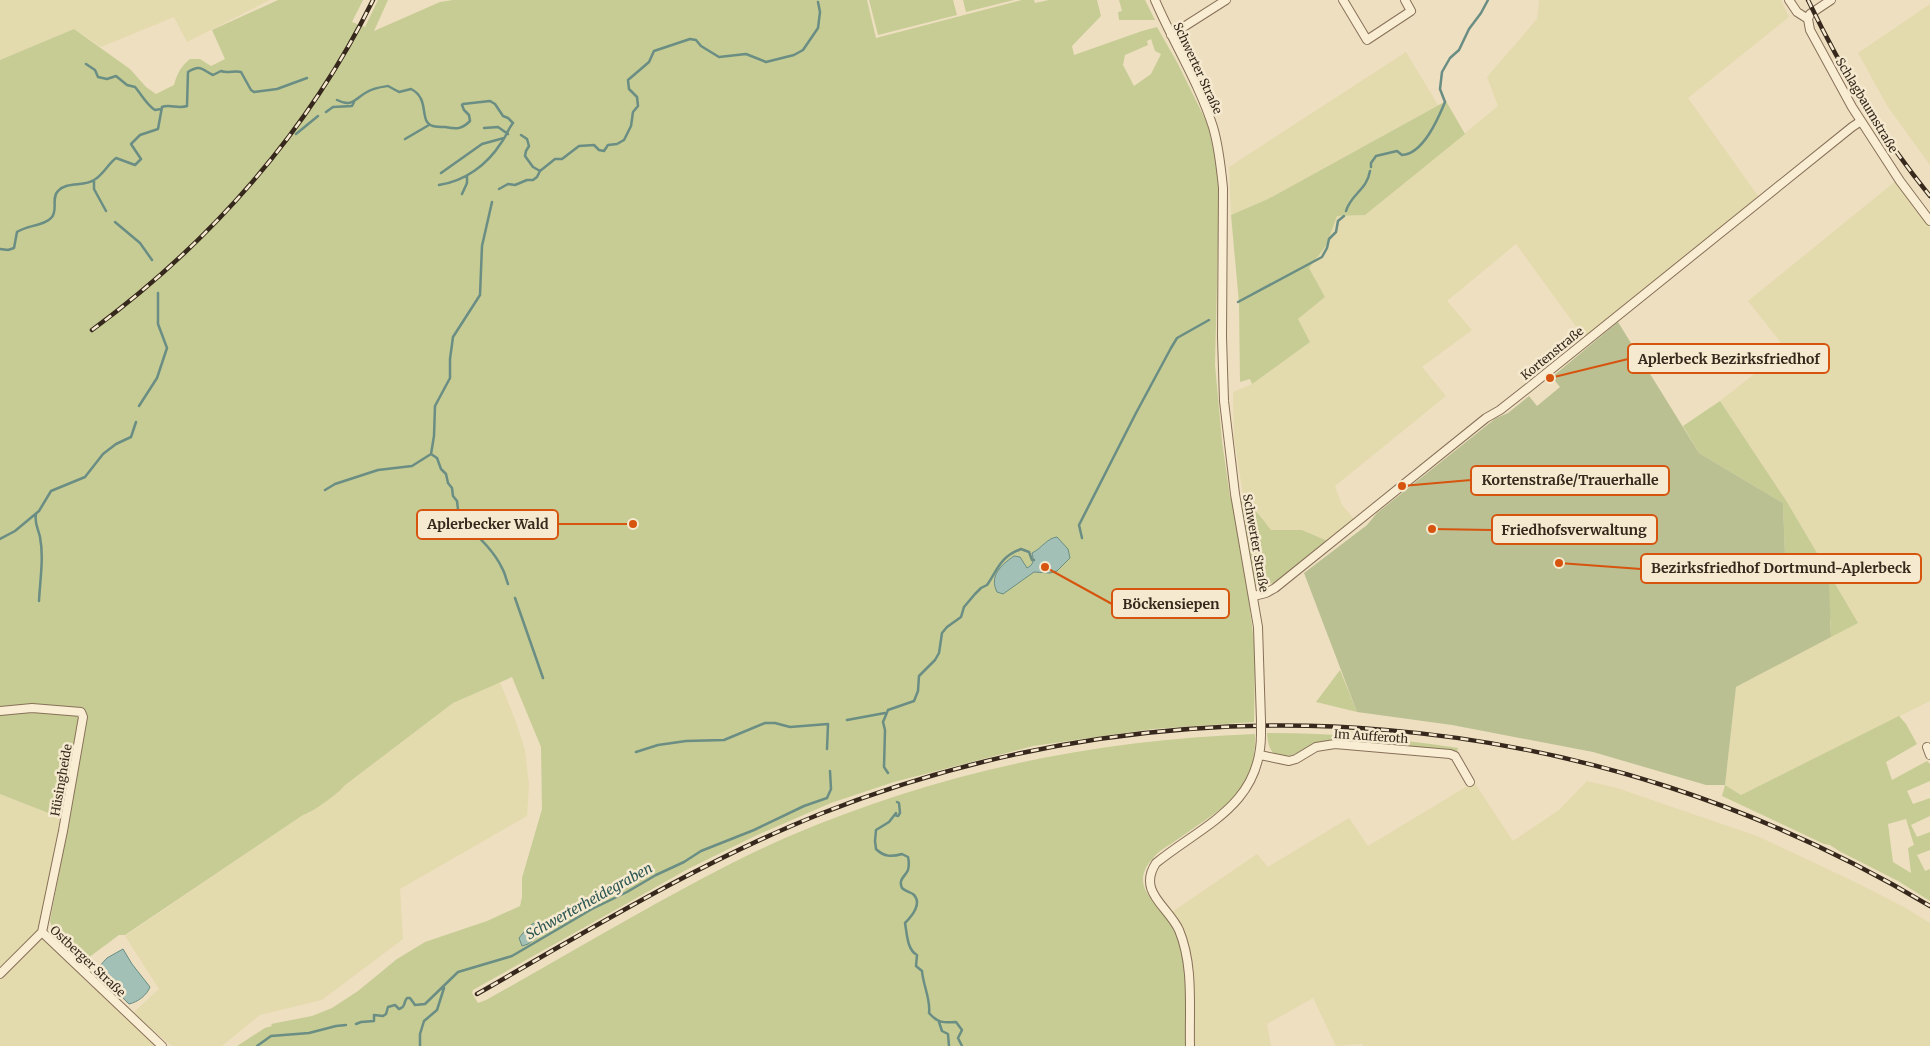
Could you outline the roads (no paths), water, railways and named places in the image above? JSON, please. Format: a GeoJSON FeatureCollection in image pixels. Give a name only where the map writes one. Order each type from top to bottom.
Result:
{"type":"FeatureCollection","features":[{"type":"Feature","properties":{"kind":"street","name":"Schwerter Straße"},"geometry":{"type":"LineString","coordinates":[[1155,0],[1213,127],[1222,169],[1224,401],[1235,494],[1254,596],[1260,649],[1260,756],[1252,779],[1238,800],[1156,863],[1149,876],[1152,891],[1173,920],[1181,936],[1186,953],[1190,992],[1190,1046]]}},
{"type":"Feature","properties":{"kind":"street"},"geometry":{"type":"LineString","coordinates":[[1172,35],[1226,0]]}},
{"type":"Feature","properties":{"kind":"street"},"geometry":{"type":"LineString","coordinates":[[1343,0],[1367,40],[1411,11],[1405,0]]}},
{"type":"Feature","properties":{"kind":"street","name":"Schlagbaumstraße"},"geometry":{"type":"LineString","coordinates":[[1789,0],[1797,12],[1808,19],[1810,30],[1862,121],[1900,181],[1930,221]]}},
{"type":"Feature","properties":{"kind":"street"},"geometry":{"type":"LineString","coordinates":[[1808,19],[1810,14],[1831,0]]}},
{"type":"Feature","properties":{"kind":"street","name":"Kortenstraße"},"geometry":{"type":"LineString","coordinates":[[1254,596],[1275,588],[1486,418],[1528,388],[1852,126],[1862,121]]}},
{"type":"Feature","properties":{"kind":"street","name":"Hüsingheide"},"geometry":{"type":"LineString","coordinates":[[0,711],[32,708],[81,712],[83,717],[63,831],[42,932]]}},
{"type":"Feature","properties":{"kind":"street","name":"Im Aufferoth"},"geometry":{"type":"LineString","coordinates":[[1260,756],[1289,761],[1316,747],[1335,744],[1450,754],[1455,756],[1470,782]]}},
{"type":"Feature","properties":{"kind":"street"},"geometry":{"type":"LineString","coordinates":[[1927,746],[1930,755]]}},
{"type":"Feature","properties":{"kind":"street","name":"Ostberger Straße"},"geometry":{"type":"LineString","coordinates":[[0,974],[42,932],[162,1046]]}},
{"type":"Feature","properties":{"kind":"water"},"geometry":{"type":"Polygon","coordinates":[[[1057,537],[1068,549],[1070,558],[1057,571],[1050,573],[1034,572],[1003,594],[997,592],[994,581],[995,576],[1005,563],[1014,556],[1020,557],[1027,568],[1033,562],[1032,553],[1050,539],[1057,537]]]}},
{"type":"Feature","properties":{"kind":"water"},"geometry":{"type":"Polygon","coordinates":[[[534,923],[543,925],[545,931],[528,944],[522,946],[519,938],[534,923]]]}},
{"type":"Feature","properties":{"kind":"water"},"geometry":{"type":"Polygon","coordinates":[[[123,949],[150,987],[142,998],[129,1004],[98,973],[97,969],[107,958],[123,949]]]}},
{"type":"Feature","properties":{"kind":"waterway"},"geometry":{"type":"LineString","coordinates":[[1371,167],[1371,163],[1376,156],[1397,151],[1402,155],[1410,153],[1417,149],[1429,134],[1445,102],[1440,89],[1442,72],[1450,58],[1459,50],[1469,29],[1488,0]]}},
{"type":"Feature","properties":{"kind":"waterway"},"geometry":{"type":"LineString","coordinates":[[499,189],[508,184],[515,185],[527,180],[533,180],[540,171],[555,159],[562,159],[579,146],[594,145],[599,150],[604,151],[608,145],[617,144],[624,140],[631,126],[633,112],[638,106],[637,97],[629,89],[628,80],[649,62],[654,51],[690,39],[696,40],[701,46],[719,57],[746,54],[766,62],[794,55],[803,50],[818,28],[820,12],[818,2]]}},
{"type":"Feature","properties":{"kind":"waterway"},"geometry":{"type":"LineString","coordinates":[[86,64],[95,70],[98,77],[107,79],[116,76],[127,85],[135,87],[152,108],[155,110],[161,109]]}},
{"type":"Feature","properties":{"kind":"waterway"},"geometry":{"type":"LineString","coordinates":[[0,249],[8,250],[14,248],[17,232],[49,220],[54,214],[56,194],[62,188],[94,180],[116,158],[135,165],[141,159],[131,144],[140,135],[158,129],[162,107],[187,106],[188,72],[196,68],[213,75],[221,71],[241,72],[254,92],[277,89],[307,78]]}},
{"type":"Feature","properties":{"kind":"waterway"},"geometry":{"type":"LineString","coordinates":[[337,100],[350,103],[369,91],[385,86],[399,92],[411,89],[421,98],[426,120],[429,124],[455,128],[464,126],[470,121],[463,104],[490,101],[495,104],[503,116],[513,123],[503,141],[489,158],[474,171],[458,180],[439,185]]}},
{"type":"Feature","properties":{"kind":"waterway"},"geometry":{"type":"LineString","coordinates":[[326,112],[333,107],[352,106],[354,102]]}},
{"type":"Feature","properties":{"kind":"waterway"},"geometry":{"type":"LineString","coordinates":[[296,134],[318,116]]}},
{"type":"Feature","properties":{"kind":"waterway"},"geometry":{"type":"LineString","coordinates":[[405,139],[429,125]]}},
{"type":"Feature","properties":{"kind":"waterway"},"geometry":{"type":"LineString","coordinates":[[484,128],[498,127],[508,134]]}},
{"type":"Feature","properties":{"kind":"waterway"},"geometry":{"type":"LineString","coordinates":[[521,135],[527,139],[529,146],[525,156],[533,167],[540,171]]}},
{"type":"Feature","properties":{"kind":"waterway"},"geometry":{"type":"LineString","coordinates":[[441,173],[482,144],[504,138]]}},
{"type":"Feature","properties":{"kind":"waterway"},"geometry":{"type":"LineString","coordinates":[[1346,211],[1351,200],[1366,183],[1370,171]]}},
{"type":"Feature","properties":{"kind":"waterway"},"geometry":{"type":"LineString","coordinates":[[462,194],[467,183],[467,176]]}},
{"type":"Feature","properties":{"kind":"waterway"},"geometry":{"type":"LineString","coordinates":[[94,181],[94,189],[106,211]]}},
{"type":"Feature","properties":{"kind":"waterway"},"geometry":{"type":"LineString","coordinates":[[325,490],[335,484],[378,470],[412,466],[431,454],[435,406],[450,378],[453,337],[480,295],[482,246],[492,202]]}},
{"type":"Feature","properties":{"kind":"waterway"},"geometry":{"type":"LineString","coordinates":[[1238,302],[1322,257],[1329,239],[1336,232],[1338,221],[1344,216]]}},
{"type":"Feature","properties":{"kind":"waterway"},"geometry":{"type":"LineString","coordinates":[[115,222],[140,243],[152,260]]}},
{"type":"Feature","properties":{"kind":"waterway"},"geometry":{"type":"LineString","coordinates":[[139,406],[157,378],[167,348],[158,324],[158,293]]}},
{"type":"Feature","properties":{"kind":"waterway"},"geometry":{"type":"LineString","coordinates":[[1082,538],[1079,525],[1171,348],[1177,338],[1209,320]]}},
{"type":"Feature","properties":{"kind":"waterway"},"geometry":{"type":"LineString","coordinates":[[0,539],[15,531],[39,511],[51,491],[85,477],[103,454],[116,444],[131,437],[136,422]]}},
{"type":"Feature","properties":{"kind":"waterway"},"geometry":{"type":"LineString","coordinates":[[431,454],[437,458],[441,469],[446,474],[453,496],[457,501],[459,518],[466,530],[482,540],[492,552],[500,563],[508,584]]}},
{"type":"Feature","properties":{"kind":"waterway"},"geometry":{"type":"LineString","coordinates":[[36,514],[42,553],[39,601]]}},
{"type":"Feature","properties":{"kind":"waterway"},"geometry":{"type":"LineString","coordinates":[[888,773],[884,767],[885,730],[883,722],[888,710],[914,701],[918,691],[919,676],[935,660],[939,653],[942,633],[961,617],[964,607],[981,588],[987,585],[1004,560],[1021,549],[1029,552],[1032,560],[1034,560]]}},
{"type":"Feature","properties":{"kind":"waterway"},"geometry":{"type":"LineString","coordinates":[[515,598],[543,678]]}},
{"type":"Feature","properties":{"kind":"waterway","name":"Schwerterheidegraben"},"geometry":{"type":"LineString","coordinates":[[847,720],[885,713]]}},
{"type":"Feature","properties":{"kind":"waterway"},"geometry":{"type":"LineString","coordinates":[[636,752],[658,745],[686,741],[724,740],[765,723],[775,723],[790,727],[828,724],[827,749]]}},
{"type":"Feature","properties":{"kind":"waterway","name":"Schwerterheidegraben"},"geometry":{"type":"LineString","coordinates":[[356,1024],[374,1021],[374,1015],[383,1016],[386,1014],[388,1007],[395,1005],[399,1009],[401,1008],[404,1006],[407,998],[410,998],[415,1005],[425,1004],[458,972],[512,956],[592,909],[684,862],[701,851],[754,830],[804,806],[827,798],[831,789],[830,771]]}},
{"type":"Feature","properties":{"kind":"waterway"},"geometry":{"type":"LineString","coordinates":[[895,815],[898,816],[900,813],[899,803],[897,802]]}},
{"type":"Feature","properties":{"kind":"waterway"},"geometry":{"type":"LineString","coordinates":[[896,813],[889,822],[876,830],[876,849],[885,855],[902,854],[908,857],[908,870],[901,880],[901,885],[903,889],[913,894],[917,901],[913,913],[905,923],[908,941],[911,949],[917,955],[916,966],[922,971],[929,1003],[929,1013],[941,1022],[956,1022],[962,1030],[958,1038],[962,1046]]}},
{"type":"Feature","properties":{"kind":"waterway"},"geometry":{"type":"LineString","coordinates":[[420,1046],[420,1034],[424,1021],[437,1010],[444,988]]}},
{"type":"Feature","properties":{"kind":"waterway"},"geometry":{"type":"LineString","coordinates":[[939,1022],[942,1031],[948,1034],[949,1046]]}},
{"type":"Feature","properties":{"kind":"waterway","name":"Schwerterheidegraben"},"geometry":{"type":"LineString","coordinates":[[257,1046],[271,1036],[309,1033],[346,1025]]}},
{"type":"Feature","properties":{"kind":"railway"},"geometry":{"type":"LineString","coordinates":[[92,330],[177,260],[216,222],[252,182],[287,139],[318,95],[347,49],[373,0]]}},
{"type":"Feature","properties":{"kind":"railway"},"geometry":{"type":"LineString","coordinates":[[1808,0],[1863,102],[1895,150],[1930,196]]}},
{"type":"Feature","properties":{"kind":"railway"},"geometry":{"type":"LineString","coordinates":[[477,994],[688,875],[775,833],[820,814],[959,768],[1100,739],[1243,726],[1385,730],[1527,750],[1665,786],[1800,838],[1930,906]]}},
{"type":"Feature","properties":{"kind":"place","name":"Aplerbeck Bezirksfriedhof"},"geometry":{"type":"Point","coordinates":[1550,378]}},
{"type":"Feature","properties":{"kind":"place","name":"Kortenstraße/Trauerhalle"},"geometry":{"type":"Point","coordinates":[1402,486]}},
{"type":"Feature","properties":{"kind":"place","name":"Aplerbecker Wald"},"geometry":{"type":"Point","coordinates":[633,524]}},
{"type":"Feature","properties":{"kind":"place","name":"Friedhofsverwaltung"},"geometry":{"type":"Point","coordinates":[1432,529]}},
{"type":"Feature","properties":{"kind":"place","name":"Bezirksfriedhof Dortmund-Aplerbeck"},"geometry":{"type":"Point","coordinates":[1559,563]}},
{"type":"Feature","properties":{"kind":"place","name":"Böckensiepen"},"geometry":{"type":"Point","coordinates":[1045,567]}}]}
